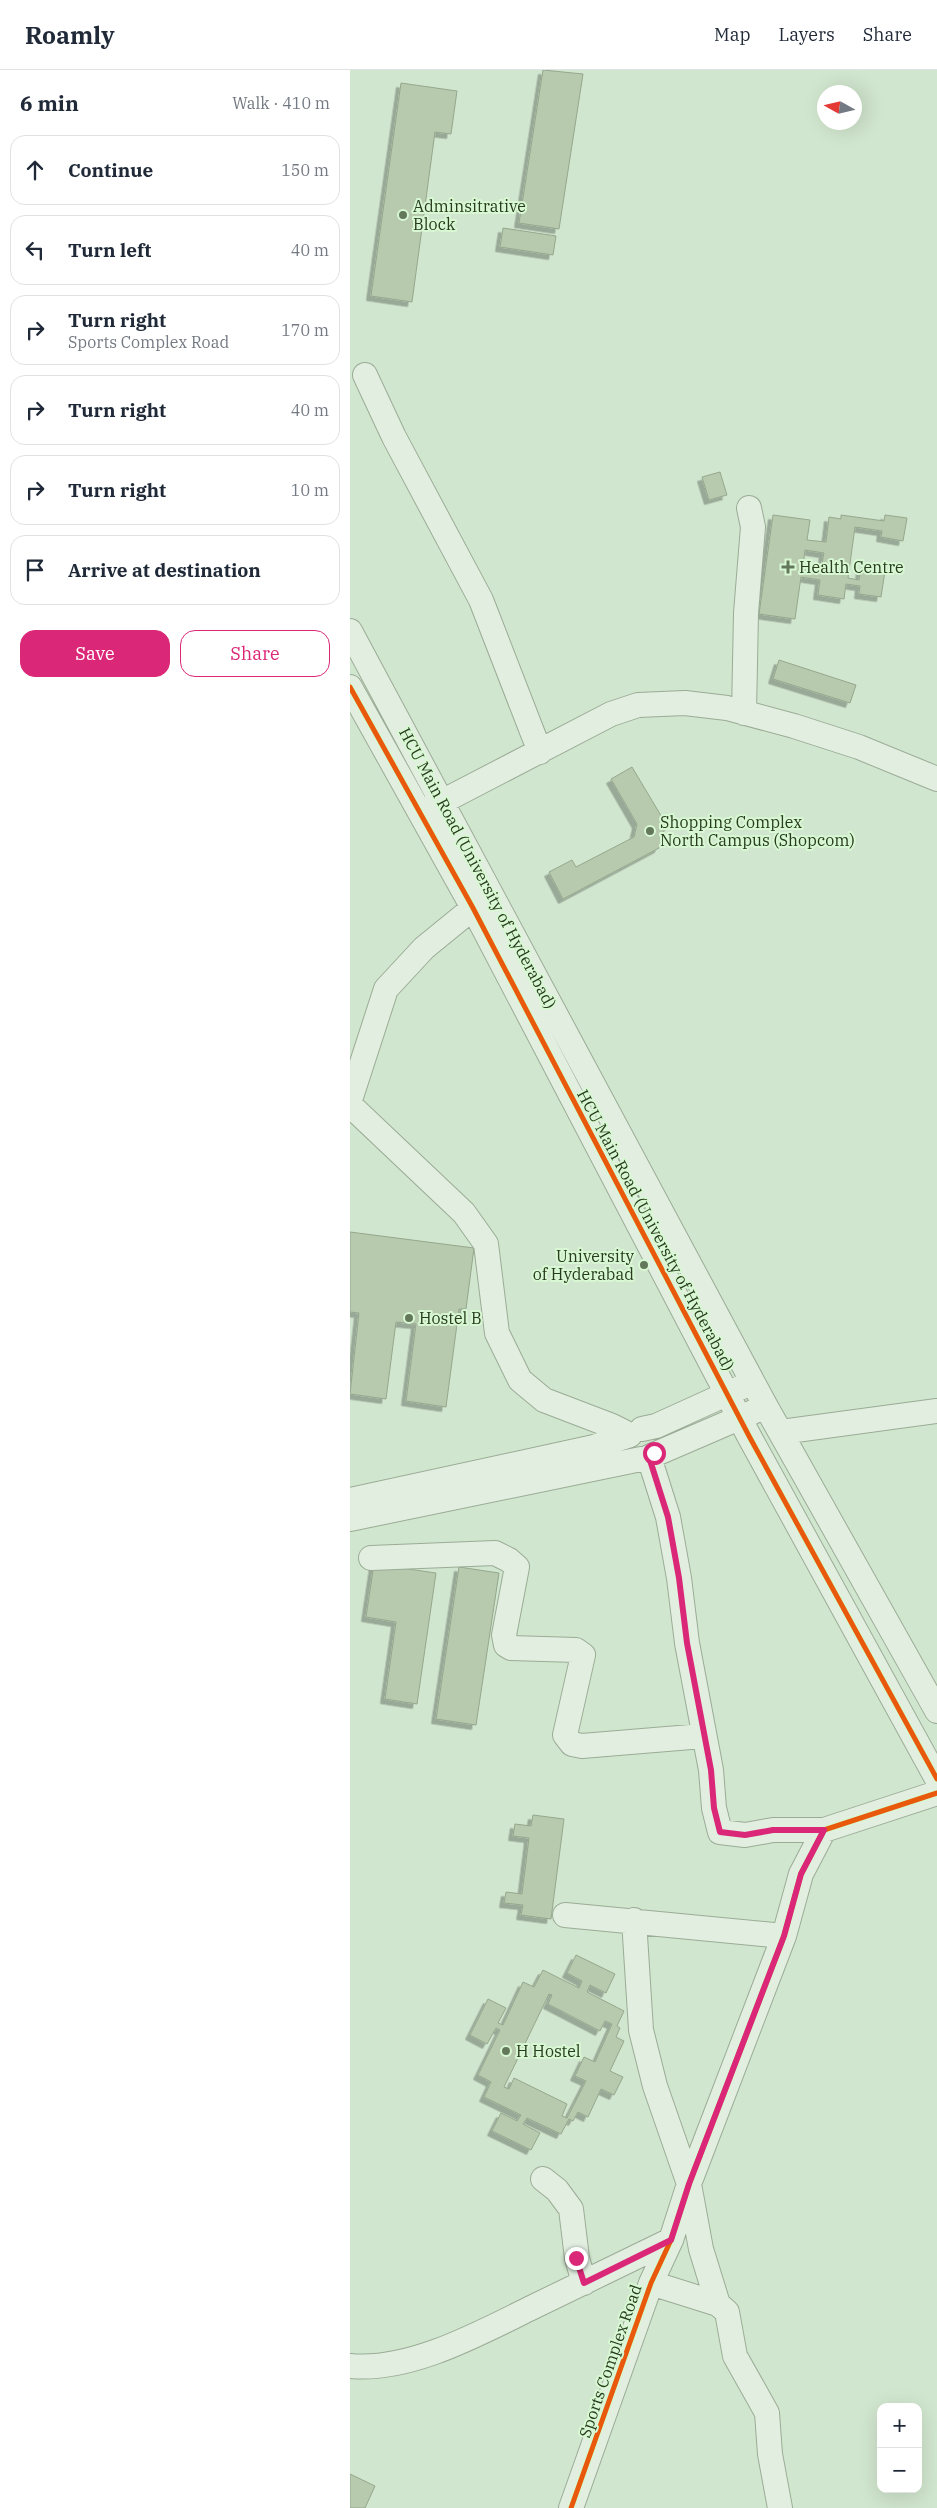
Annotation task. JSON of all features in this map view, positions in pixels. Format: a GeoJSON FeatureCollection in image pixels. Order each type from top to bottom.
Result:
{"type":"FeatureCollection","features":[{"type":"Feature","properties":{"kind":"street"},"geometry":{"type":"LineString","coordinates":[[365,375],[394,437],[481,600],[540,752]]}},
{"type":"Feature","properties":{"kind":"street"},"geometry":{"type":"LineString","coordinates":[[744,713],[746,613],[753,527],[749,508]]}},
{"type":"Feature","properties":{"kind":"street","name":"HCU Main Road (University of Hyderabad)"},"geometry":{"type":"LineString","coordinates":[[350,631],[443,801],[752,1381],[937,1712]]}},
{"type":"Feature","properties":{"kind":"street","name":"HCU Main Road (University of Hyderabad)"},"geometry":{"type":"LineString","coordinates":[[352,690],[474,908],[740,1419],[937,1779]]}},
{"type":"Feature","properties":{"kind":"street"},"geometry":{"type":"LineString","coordinates":[[421,813],[611,714],[638,705],[685,703],[744,713],[794,726],[859,747],[937,779]]}},
{"type":"Feature","properties":{"kind":"street"},"geometry":{"type":"LineString","coordinates":[[350,1100],[386,989],[424,948],[474,908]]}},
{"type":"Feature","properties":{"kind":"street"},"geometry":{"type":"LineString","coordinates":[[350,1104],[464,1213],[486,1244],[497,1333],[520,1380],[544,1400],[612,1426],[636,1432]]}},
{"type":"Feature","properties":{"kind":"street"},"geometry":{"type":"LineString","coordinates":[[350,1500],[594,1447],[656,1426],[728,1395],[752,1381]]}},
{"type":"Feature","properties":{"kind":"street"},"geometry":{"type":"LineString","coordinates":[[350,1519],[647,1458],[740,1419],[766,1405]]}},
{"type":"Feature","properties":{"kind":"street"},"geometry":{"type":"LineString","coordinates":[[782,1432],[937,1411]]}},
{"type":"Feature","properties":{"kind":"street"},"geometry":{"type":"LineString","coordinates":[[636,1432],[628,1440],[628,1450],[632,1455],[647,1458]]}},
{"type":"Feature","properties":{"kind":"street"},"geometry":{"type":"LineString","coordinates":[[647,1458],[668,1517],[703,1736],[711,1770],[714,1808],[720,1832],[745,1835],[773,1830],[824,1830],[937,1793]]}},
{"type":"Feature","properties":{"kind":"street"},"geometry":{"type":"LineString","coordinates":[[371,1558],[494,1553],[509,1560],[516,1567],[504,1635],[506,1645],[511,1648],[576,1650],[583,1655],[565,1735],[572,1744],[582,1746],[703,1736]]}},
{"type":"Feature","properties":{"kind":"street","name":"Sports Complex Road"},"geometry":{"type":"LineString","coordinates":[[571,2508],[651,2283],[671,2240],[689,2184],[784,1936],[801,1874],[824,1830]]}},
{"type":"Feature","properties":{"kind":"street"},"geometry":{"type":"LineString","coordinates":[[565,1915],[634,1920],[784,1936]]}},
{"type":"Feature","properties":{"kind":"street"},"geometry":{"type":"LineString","coordinates":[[634,1920],[641,2030],[655,2086],[689,2184],[701,2249],[718,2304]]}},
{"type":"Feature","properties":{"kind":"street"},"geometry":{"type":"LineString","coordinates":[[543,2179],[558,2190],[571,2208],[576,2258],[584,2283]]}},
{"type":"Feature","properties":{"kind":"street"},"geometry":{"type":"LineString","coordinates":[[350,2366],[368,2368],[434,2352],[465,2340],[671,2240]]}},
{"type":"Feature","properties":{"kind":"street"},"geometry":{"type":"LineString","coordinates":[[651,2283],[718,2304],[727,2312],[735,2356],[767,2413],[770,2454],[780,2508]]}},
{"type":"Feature","properties":{"kind":"building"},"geometry":{"type":"Polygon","coordinates":[[[543,70],[583,74],[559,229],[519,223],[543,70]]]}},
{"type":"Feature","properties":{"kind":"building","name":"Adminsitrative Block"},"geometry":{"type":"Polygon","coordinates":[[[401,83],[457,91],[451,134],[435,132],[412,302],[371,296],[401,83]]]}},
{"type":"Feature","properties":{"kind":"building"},"geometry":{"type":"Polygon","coordinates":[[[503,228],[556,236],[553,255],[500,247],[503,228]]]}},
{"type":"Feature","properties":{"kind":"building"},"geometry":{"type":"Polygon","coordinates":[[[720,472],[727,495],[709,500],[702,477],[720,472]]]}},
{"type":"Feature","properties":{"kind":"building","name":"Health Centre"},"geometry":{"type":"Polygon","coordinates":[[[773,515],[810,520],[807,540],[826,542],[829,517],[841,519],[841,515],[884,521],[885,515],[907,518],[903,541],[881,537],[882,531],[855,527],[848,578],[859,580],[861,568],[885,571],[881,597],[859,594],[860,586],[846,584],[844,599],[818,595],[820,580],[801,577],[795,619],[759,614],[773,515]],[[805,550],[803,566],[821,568],[824,553],[805,550]]]}},
{"type":"Feature","properties":{"kind":"building"},"geometry":{"type":"Polygon","coordinates":[[[779,660],[856,685],[850,703],[773,679],[779,660]]]}},
{"type":"Feature","properties":{"kind":"building","name":"Shopping Complex North Campus (Shopcom)"},"geometry":{"type":"Polygon","coordinates":[[[632,767],[666,824],[659,848],[563,899],[549,872],[572,860],[576,867],[634,837],[637,824],[611,779],[632,767]]]}},
{"type":"Feature","properties":{"kind":"building","name":"Hostel B"},"geometry":{"type":"Polygon","coordinates":[[[350,1232],[474,1248],[466,1309],[459,1309],[446,1407],[406,1401],[416,1324],[396,1322],[386,1399],[350,1394],[359,1313],[350,1312],[350,1232]]]}},
{"type":"Feature","properties":{"kind":"building"},"geometry":{"type":"Polygon","coordinates":[[[374,1564],[436,1573],[417,1704],[385,1699],[396,1622],[366,1617],[374,1564]]]}},
{"type":"Feature","properties":{"kind":"building"},"geometry":{"type":"Polygon","coordinates":[[[459,1567],[499,1573],[476,1725],[436,1719],[459,1567]]]}},
{"type":"Feature","properties":{"kind":"building"},"geometry":{"type":"Polygon","coordinates":[[[533,1815],[564,1819],[551,1919],[521,1915],[523,1905],[504,1903],[506,1892],[522,1894],[529,1838],[513,1836],[515,1824],[531,1826],[533,1815]]]}},
{"type":"Feature","properties":{"kind":"building","name":"H Hostel"},"geometry":{"type":"Polygon","coordinates":[[[576,1955],[615,1974],[606,1993],[590,1985],[587,1992],[624,2011],[617,2026],[620,2028],[616,2037],[624,2041],[610,2071],[623,2077],[614,2095],[601,2089],[588,2117],[578,2112],[573,2121],[569,2119],[561,2134],[527,2118],[523,2124],[540,2133],[531,2150],[492,2131],[501,2113],[517,2121],[521,2115],[484,2097],[491,2082],[478,2075],[500,2030],[496,2028],[487,2044],[470,2035],[488,1999],[506,2008],[498,2023],[503,2025],[523,1982],[534,1987],[543,1970],[579,1988],[582,1981],[567,1973],[576,1955]],[[549,1994],[504,2087],[509,2089],[514,2078],[567,2104],[562,2116],[567,2118],[586,2081],[575,2076],[584,2057],[595,2062],[612,2024],[605,2021],[600,2031],[548,2004],[552,1995],[549,1994]]]}},
{"type":"Feature","properties":{"kind":"building"},"geometry":{"type":"Polygon","coordinates":[[[350,2474],[375,2486],[365,2508],[350,2508],[350,2474]]]}},
{"type":"Feature","properties":{"kind":"cycle path"},"geometry":{"type":"LineString","coordinates":[[350,687],[473,908],[749,1436],[937,1779]]}},
{"type":"Feature","properties":{"kind":"cycle path"},"geometry":{"type":"LineString","coordinates":[[571,2508],[651,2283],[671,2240],[689,2184],[784,1936],[801,1874],[824,1830],[937,1793]]}},
{"type":"Feature","properties":{"kind":"place","name":"Adminsitrative Block"},"geometry":{"type":"Point","coordinates":[403,215]}},
{"type":"Feature","properties":{"kind":"place","name":"Health Centre"},"geometry":{"type":"Point","coordinates":[788,567]}},
{"type":"Feature","properties":{"kind":"place","name":"Shopping Complex North Campus (Shopcom)"},"geometry":{"type":"Point","coordinates":[650,831]}},
{"type":"Feature","properties":{"kind":"place","name":"University of Hyderabad"},"geometry":{"type":"Point","coordinates":[644,1265]}},
{"type":"Feature","properties":{"kind":"place","name":"Hostel B"},"geometry":{"type":"Point","coordinates":[409,1318]}},
{"type":"Feature","properties":{"kind":"place","name":"H Hostel"},"geometry":{"type":"Point","coordinates":[506,2051]}},
{"type":"Feature","properties":{"kind":"route"},"geometry":{"type":"LineString","coordinates":[[576,2258],[584,2283],[671,2240],[689,2184],[784,1936],[801,1874],[824,1830],[773,1830],[745,1835],[720,1832],[714,1808],[711,1770],[703,1736],[687,1643],[679,1578],[668,1517],[649,1457],[654,1453]]}}]}
